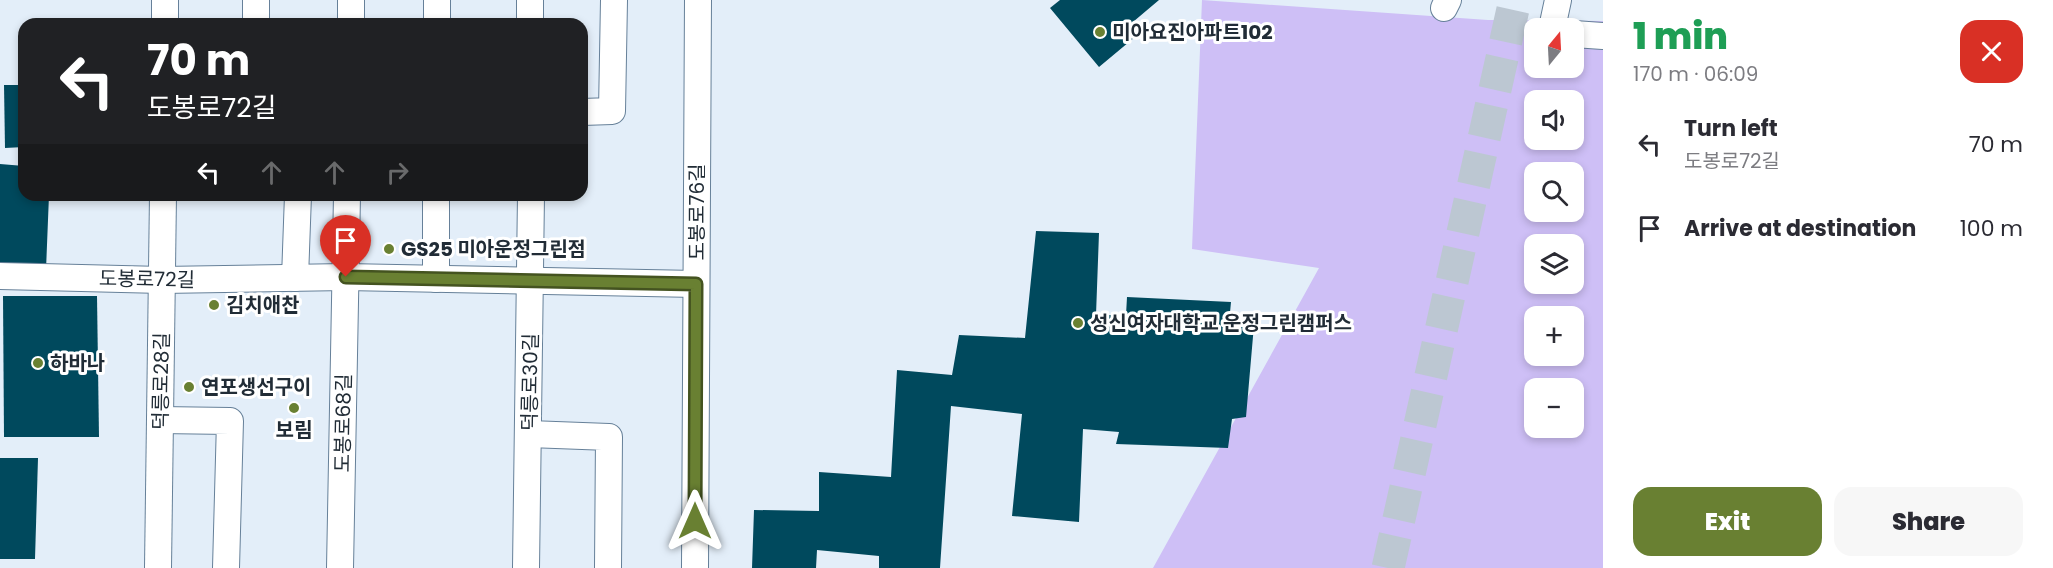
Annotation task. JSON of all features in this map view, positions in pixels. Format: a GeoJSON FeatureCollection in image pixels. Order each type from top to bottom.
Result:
{"type":"FeatureCollection","features":[{"type":"Feature","properties":{"kind":"street"},"geometry":{"type":"LineString","coordinates":[[165,0],[165,18]]}},
{"type":"Feature","properties":{"kind":"street"},"geometry":{"type":"LineString","coordinates":[[256,0],[256,18]]}},
{"type":"Feature","properties":{"kind":"street"},"geometry":{"type":"LineString","coordinates":[[351,0],[351,18]]}},
{"type":"Feature","properties":{"kind":"street"},"geometry":{"type":"LineString","coordinates":[[436,0],[436,18]]}},
{"type":"Feature","properties":{"kind":"street"},"geometry":{"type":"LineString","coordinates":[[530,0],[530,18]]}},
{"type":"Feature","properties":{"kind":"street"},"geometry":{"type":"LineString","coordinates":[[588,112],[612,111],[614,0]]}},
{"type":"Feature","properties":{"kind":"street","name":"도봉로76길"},"geometry":{"type":"LineString","coordinates":[[695,568],[698,0]]}},
{"type":"Feature","properties":{"kind":"street"},"geometry":{"type":"LineString","coordinates":[[1554,18],[1558,0]]}},
{"type":"Feature","properties":{"kind":"street"},"geometry":{"type":"LineString","coordinates":[[1584,35],[1603,36]]}},
{"type":"Feature","properties":{"kind":"street","name":"덕릉로28길"},"geometry":{"type":"LineString","coordinates":[[158,568],[163,201]]}},
{"type":"Feature","properties":{"kind":"street"},"geometry":{"type":"LineString","coordinates":[[295,278],[298,201]]}},
{"type":"Feature","properties":{"kind":"street"},"geometry":{"type":"LineString","coordinates":[[346,277],[347,201]]}},
{"type":"Feature","properties":{"kind":"street"},"geometry":{"type":"LineString","coordinates":[[436,201],[436,279]]}},
{"type":"Feature","properties":{"kind":"street","name":"덕릉로30길"},"geometry":{"type":"LineString","coordinates":[[526,568],[532,281],[531,201]]}},
{"type":"Feature","properties":{"kind":"street","name":"도봉로72길"},"geometry":{"type":"LineString","coordinates":[[0,276],[162,280],[346,277],[696,284]]}},
{"type":"Feature","properties":{"kind":"street","name":"도봉로68길"},"geometry":{"type":"LineString","coordinates":[[340,568],[346,277]]}},
{"type":"Feature","properties":{"kind":"street"},"geometry":{"type":"LineString","coordinates":[[160,420],[230,421],[226,568]]}},
{"type":"Feature","properties":{"kind":"street"},"geometry":{"type":"LineString","coordinates":[[529,434],[609,437],[608,568]]}},
{"type":"Feature","properties":{"kind":"shaded area"},"geometry":{"type":"Polygon","coordinates":[[[1202,0],[1488,20],[1524,20],[1524,78],[1584,78],[1584,21],[1603,21],[1603,568],[1153,568],[1319,268],[1192,249],[1202,0]]]}},
{"type":"Feature","properties":{"kind":"building","name":"미아요진아파트102"},"geometry":{"type":"Polygon","coordinates":[[[1060,0],[1159,0],[1127,27],[1135,37],[1099,67],[1050,8],[1060,0]]]}},
{"type":"Feature","properties":{"kind":"building"},"geometry":{"type":"Polygon","coordinates":[[[4,85],[18,85],[18,147],[5,148],[4,85]]]}},
{"type":"Feature","properties":{"kind":"building"},"geometry":{"type":"Polygon","coordinates":[[[0,164],[18,166],[18,201],[49,201],[46,270],[0,269],[0,164]]]}},
{"type":"Feature","properties":{"kind":"building"},"geometry":{"type":"Polygon","coordinates":[[[1036,231],[1099,233],[1096,315],[1126,315],[1127,297],[1231,302],[1229,323],[1254,325],[1246,417],[1232,419],[1228,448],[1116,444],[1119,432],[1083,429],[1079,522],[1012,516],[1022,414],[951,406],[940,568],[879,568],[879,556],[817,550],[816,568],[752,568],[754,510],[819,511],[819,472],[891,477],[897,370],[952,375],[959,335],[1025,338],[1036,231]]]}},
{"type":"Feature","properties":{"kind":"building"},"geometry":{"type":"Polygon","coordinates":[[[3,296],[97,296],[99,437],[4,437],[3,296]]]}},
{"type":"Feature","properties":{"kind":"building"},"geometry":{"type":"Polygon","coordinates":[[[0,458],[38,458],[35,559],[0,559],[0,458]]]}},
{"type":"Feature","properties":{"kind":"tunnel"},"geometry":{"type":"LineString","coordinates":[[1388,568],[1515,0]]}},
{"type":"Feature","properties":{"kind":"place","name":"미아요진아파트102"},"geometry":{"type":"Point","coordinates":[1100,32]}},
{"type":"Feature","properties":{"kind":"place","name":"GS25 미아운정그린점"},"geometry":{"type":"Point","coordinates":[389,249]}},
{"type":"Feature","properties":{"kind":"place","name":"김치애찬"},"geometry":{"type":"Point","coordinates":[214,305]}},
{"type":"Feature","properties":{"kind":"place","name":"성신여자대학교 운정그린캠퍼스"},"geometry":{"type":"Point","coordinates":[1078,323]}},
{"type":"Feature","properties":{"kind":"place","name":"하바나"},"geometry":{"type":"Point","coordinates":[38,363]}},
{"type":"Feature","properties":{"kind":"place","name":"연포생선구이"},"geometry":{"type":"Point","coordinates":[189,387]}},
{"type":"Feature","properties":{"kind":"place","name":"보림"},"geometry":{"type":"Point","coordinates":[294,408]}},
{"type":"Feature","properties":{"kind":"route"},"geometry":{"type":"LineString","coordinates":[[346,277],[696,284],[695,521]]}}]}
